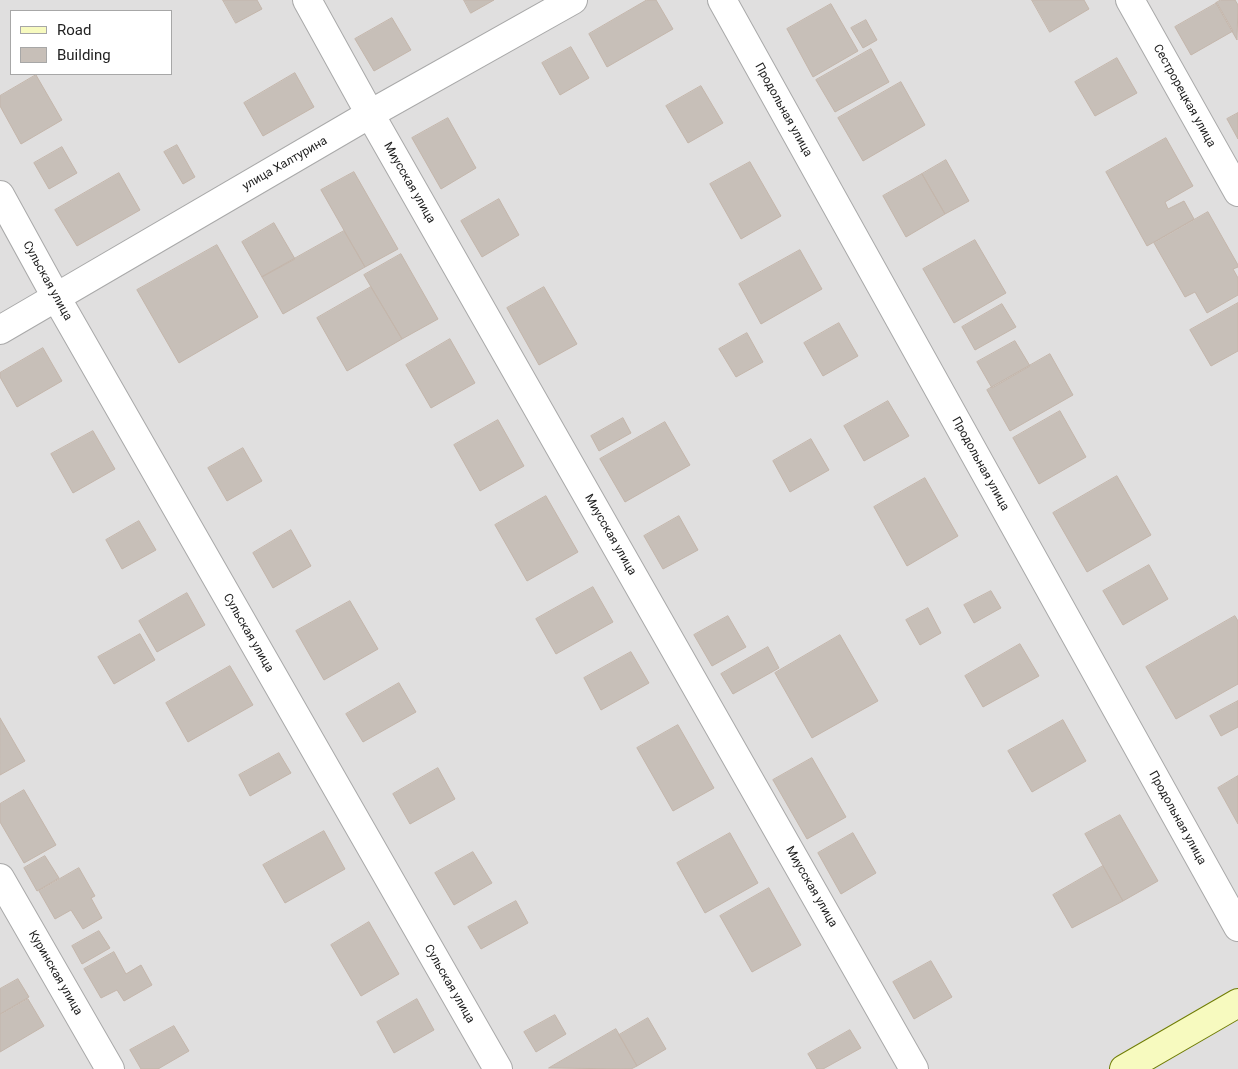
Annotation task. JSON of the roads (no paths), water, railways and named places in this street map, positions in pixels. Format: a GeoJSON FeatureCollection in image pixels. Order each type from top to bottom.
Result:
{"type":"FeatureCollection","features":[{"type":"Feature","properties":{"kind":"main road"},"geometry":{"type":"LineString","coordinates":[[1124,1069],[1238,1003]]}},
{"type":"Feature","properties":{"kind":"street","name":"Миусская улица"},"geometry":{"type":"LineString","coordinates":[[306,0],[914,1069]]}},
{"type":"Feature","properties":{"kind":"street","name":"улица Халтурина"},"geometry":{"type":"LineString","coordinates":[[0,330],[370,114],[573,0]]}},
{"type":"Feature","properties":{"kind":"street","name":"Продольная улица"},"geometry":{"type":"LineString","coordinates":[[722,0],[1238,927]]}},
{"type":"Feature","properties":{"kind":"street","name":"Сестрорецкая улица"},"geometry":{"type":"LineString","coordinates":[[1130,0],[1238,192]]}},
{"type":"Feature","properties":{"kind":"street","name":"Сульская улица"},"geometry":{"type":"LineString","coordinates":[[0,195],[56,297],[498,1069]]}},
{"type":"Feature","properties":{"kind":"street","name":"Куринская улица"},"geometry":{"type":"LineString","coordinates":[[0,878],[110,1069]]}}]}
